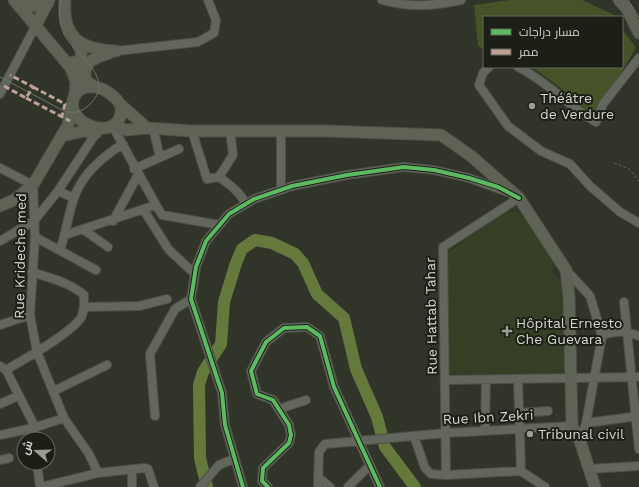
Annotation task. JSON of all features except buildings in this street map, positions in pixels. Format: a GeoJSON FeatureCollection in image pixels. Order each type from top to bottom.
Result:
{"type":"FeatureCollection","features":[{"type":"Feature","properties":{"kind":"main road"},"geometry":{"type":"LineString","coordinates":[[15,0],[33,6],[48,2]]}},
{"type":"Feature","properties":{"kind":"main road"},"geometry":{"type":"LineString","coordinates":[[1,204],[14,200],[33,185],[70,121],[76,82],[74,73],[15,0]]}},
{"type":"Feature","properties":{"kind":"main road"},"geometry":{"type":"LineString","coordinates":[[65,0],[67,24],[81,51],[88,81]]}},
{"type":"Feature","properties":{"kind":"main road"},"geometry":{"type":"LineString","coordinates":[[620,0],[627,9],[639,33]]}},
{"type":"Feature","properties":{"kind":"main road"},"geometry":{"type":"LineString","coordinates":[[36,25],[48,2]]}},
{"type":"Feature","properties":{"kind":"main road"},"geometry":{"type":"LineString","coordinates":[[36,25],[46,31],[88,81],[109,93],[120,104],[150,128]]}},
{"type":"Feature","properties":{"kind":"main road"},"geometry":{"type":"LineString","coordinates":[[76,40],[89,48],[116,51]]}},
{"type":"Feature","properties":{"kind":"main road"},"geometry":{"type":"LineString","coordinates":[[88,81],[85,68],[91,59],[116,51]]}},
{"type":"Feature","properties":{"kind":"main road"},"geometry":{"type":"LineString","coordinates":[[75,94],[88,81]]}},
{"type":"Feature","properties":{"kind":"main road"},"geometry":{"type":"LineString","coordinates":[[113,126],[120,116],[120,104]]}},
{"type":"Feature","properties":{"kind":"main road"},"geometry":{"type":"LineString","coordinates":[[72,106],[77,118],[98,131]]}},
{"type":"Feature","properties":{"kind":"main road"},"geometry":{"type":"LineString","coordinates":[[62,136],[74,126],[87,124]]}},
{"type":"Feature","properties":{"kind":"main road"},"geometry":{"type":"LineString","coordinates":[[62,136],[84,131],[98,131],[113,126],[126,130],[150,128],[192,131],[281,131],[441,135],[471,156],[520,198],[566,270],[569,296],[572,426],[580,441],[595,487]]}},
{"type":"Feature","properties":{"kind":"street"},"geometry":{"type":"LineString","coordinates":[[116,51],[186,44],[198,42],[206,38],[214,33],[216,20],[208,0]]}},
{"type":"Feature","properties":{"kind":"street"},"geometry":{"type":"LineString","coordinates":[[382,0],[401,6],[443,4],[461,0]]}},
{"type":"Feature","properties":{"kind":"street"},"geometry":{"type":"LineString","coordinates":[[0,94],[36,25]]}},
{"type":"Feature","properties":{"kind":"street"},"geometry":{"type":"LineString","coordinates":[[520,68],[532,74],[572,107],[596,122],[603,104],[639,58]]}},
{"type":"Feature","properties":{"kind":"street"},"geometry":{"type":"LineString","coordinates":[[488,68],[483,73],[479,85],[508,126],[541,151],[570,164],[600,195],[620,212],[639,223]]}},
{"type":"Feature","properties":{"kind":"street"},"geometry":{"type":"LineString","coordinates":[[113,126],[136,172],[162,214],[219,225]]}},
{"type":"Feature","properties":{"kind":"street"},"geometry":{"type":"LineString","coordinates":[[150,128],[160,157]]}},
{"type":"Feature","properties":{"kind":"street"},"geometry":{"type":"LineString","coordinates":[[0,241],[34,221],[58,191],[98,131]]}},
{"type":"Feature","properties":{"kind":"street"},"geometry":{"type":"LineString","coordinates":[[192,131],[207,179],[219,177],[237,191],[246,204]]}},
{"type":"Feature","properties":{"kind":"street"},"geometry":{"type":"LineString","coordinates":[[219,177],[233,155],[230,131]]}},
{"type":"Feature","properties":{"kind":"street"},"geometry":{"type":"LineString","coordinates":[[281,131],[281,190]]}},
{"type":"Feature","properties":{"kind":"street"},"geometry":{"type":"LineString","coordinates":[[60,250],[74,198],[91,169],[108,153],[122,144]]}},
{"type":"Feature","properties":{"kind":"street"},"geometry":{"type":"LineString","coordinates":[[113,221],[136,172],[160,157],[179,149]]}},
{"type":"Feature","properties":{"kind":"street"},"geometry":{"type":"LineString","coordinates":[[243,487],[225,425],[222,393],[191,299],[194,273],[206,241],[229,214],[246,204],[281,190],[347,175],[404,166],[434,170],[469,178],[498,187],[520,198]]}},
{"type":"Feature","properties":{"kind":"street"},"geometry":{"type":"LineString","coordinates":[[0,168],[33,185]]}},
{"type":"Feature","properties":{"kind":"street","name":"Rue Krideche med"},"geometry":{"type":"LineString","coordinates":[[33,185],[35,237],[30,315],[37,352],[64,418],[90,454],[98,473]]}},
{"type":"Feature","properties":{"kind":"street"},"geometry":{"type":"LineString","coordinates":[[58,191],[74,198]]}},
{"type":"Feature","properties":{"kind":"street","name":"Rue Hattab Tahar"},"geometry":{"type":"LineString","coordinates":[[446,475],[444,248],[520,198]]}},
{"type":"Feature","properties":{"kind":"street"},"geometry":{"type":"LineString","coordinates":[[65,235],[113,221],[156,205]]}},
{"type":"Feature","properties":{"kind":"street"},"geometry":{"type":"LineString","coordinates":[[143,209],[169,250],[194,273]]}},
{"type":"Feature","properties":{"kind":"street"},"geometry":{"type":"LineString","coordinates":[[84,230],[108,247]]}},
{"type":"Feature","properties":{"kind":"street"},"geometry":{"type":"LineString","coordinates":[[35,237],[96,270]]}},
{"type":"Feature","properties":{"kind":"street"},"geometry":{"type":"LineString","coordinates":[[566,270],[590,296],[602,336],[586,423],[580,441]]}},
{"type":"Feature","properties":{"kind":"street"},"geometry":{"type":"LineString","coordinates":[[32,272],[67,284],[84,295],[82,316],[73,326],[37,352],[3,368],[33,423],[33,431]]}},
{"type":"Feature","properties":{"kind":"street"},"geometry":{"type":"LineString","coordinates":[[84,306],[139,306],[167,299]]}},
{"type":"Feature","properties":{"kind":"street"},"geometry":{"type":"LineString","coordinates":[[155,416],[150,354],[175,309],[191,299]]}},
{"type":"Feature","properties":{"kind":"street"},"geometry":{"type":"LineString","coordinates":[[624,302],[635,377],[639,449]]}},
{"type":"Feature","properties":{"kind":"street"},"geometry":{"type":"LineString","coordinates":[[0,325],[30,315]]}},
{"type":"Feature","properties":{"kind":"street"},"geometry":{"type":"LineString","coordinates":[[268,487],[262,481],[263,468],[289,443],[291,435],[289,425],[273,400],[257,394],[251,371],[266,342],[284,328],[307,327],[320,336],[334,387],[361,441],[380,487]]}},
{"type":"Feature","properties":{"kind":"street"},"geometry":{"type":"LineString","coordinates":[[602,336],[612,332],[628,332],[639,336]]}},
{"type":"Feature","properties":{"kind":"street"},"geometry":{"type":"LineString","coordinates":[[54,391],[107,364]]}},
{"type":"Feature","properties":{"kind":"street"},"geometry":{"type":"LineString","coordinates":[[445,380],[635,377]]}},
{"type":"Feature","properties":{"kind":"street"},"geometry":{"type":"LineString","coordinates":[[484,430],[486,380]]}},
{"type":"Feature","properties":{"kind":"street"},"geometry":{"type":"LineString","coordinates":[[518,380],[521,471]]}},
{"type":"Feature","properties":{"kind":"street"},"geometry":{"type":"LineString","coordinates":[[0,404],[18,396]]}},
{"type":"Feature","properties":{"kind":"street"},"geometry":{"type":"LineString","coordinates":[[278,409],[306,400]]}},
{"type":"Feature","properties":{"kind":"street"},"geometry":{"type":"LineString","coordinates":[[519,413],[548,411]]}},
{"type":"Feature","properties":{"kind":"street"},"geometry":{"type":"LineString","coordinates":[[586,423],[637,416]]}},
{"type":"Feature","properties":{"kind":"street"},"geometry":{"type":"LineString","coordinates":[[0,435],[33,428],[64,418]]}},
{"type":"Feature","properties":{"kind":"street","name":"Rue Ibn Zekri"},"geometry":{"type":"LineString","coordinates":[[318,477],[318,452],[325,444],[484,430],[572,426]]}},
{"type":"Feature","properties":{"kind":"street"},"geometry":{"type":"LineString","coordinates":[[410,436],[428,472],[446,475],[521,471],[544,487]]}},
{"type":"Feature","properties":{"kind":"street"},"geometry":{"type":"LineString","coordinates":[[0,460],[9,458]]}},
{"type":"Feature","properties":{"kind":"street"},"geometry":{"type":"LineString","coordinates":[[200,487],[219,465],[234,459]]}},
{"type":"Feature","properties":{"kind":"street"},"geometry":{"type":"LineString","coordinates":[[348,487],[370,465]]}},
{"type":"Feature","properties":{"kind":"street"},"geometry":{"type":"LineString","coordinates":[[589,469],[639,466]]}},
{"type":"Feature","properties":{"kind":"street"},"geometry":{"type":"LineString","coordinates":[[132,469],[132,487]]}},
{"type":"Feature","properties":{"kind":"street"},"geometry":{"type":"LineString","coordinates":[[38,471],[41,487],[98,473],[132,469],[148,469],[154,487]]}},
{"type":"Feature","properties":{"kind":"street"},"geometry":{"type":"LineString","coordinates":[[318,477],[318,487]]}},
{"type":"Feature","properties":{"kind":"street"},"geometry":{"type":"LineString","coordinates":[[318,477],[330,487]]}},
{"type":"Feature","properties":{"kind":"path"},"geometry":{"type":"LineString","coordinates":[[614,163],[629,169],[639,181]]}},
{"type":"Feature","properties":{"kind":"shaded area"},"geometry":{"type":"Polygon","coordinates":[[[510,0],[582,0],[613,16],[483,16],[483,48],[478,46],[474,5],[510,0]]]}},
{"type":"Feature","properties":{"kind":"shaded area"},"geometry":{"type":"Polygon","coordinates":[[[623,30],[636,48],[594,117],[557,85],[533,68],[623,68],[623,30]]]}},
{"type":"Feature","properties":{"kind":"shaded area","name":"Hôpital Ernesto Che Guevara"},"geometry":{"type":"Polygon","coordinates":[[[510,211],[517,211],[526,219],[556,266],[551,270],[566,288],[567,375],[449,374],[445,254],[502,214],[510,211]]]}},
{"type":"Feature","properties":{"kind":"waterway"},"geometry":{"type":"LineString","coordinates":[[207,487],[200,458],[199,385],[203,372],[221,344],[224,302],[236,263],[242,249],[255,240],[272,243],[295,254],[303,263],[317,294],[344,318],[356,369],[377,417],[385,447],[415,487]]}},
{"type":"Feature","properties":{"kind":"tram line"},"geometry":{"type":"LineString","coordinates":[[0,77],[67,112],[77,112],[83,109],[89,105],[97,95],[99,86],[97,77],[92,68],[70,44],[61,27],[61,0]]}},
{"type":"Feature","properties":{"kind":"tram line"},"geometry":{"type":"LineString","coordinates":[[628,0],[639,17]]}},
{"type":"Feature","properties":{"kind":"marked path"},"geometry":{"type":"LineString","coordinates":[[4,86],[26,98],[33,87],[10,75]]}},
{"type":"Feature","properties":{"kind":"marked path"},"geometry":{"type":"LineString","coordinates":[[33,87],[65,104],[62,116]]}},
{"type":"Feature","properties":{"kind":"marked path"},"geometry":{"type":"LineString","coordinates":[[26,98],[70,121]]}},
{"type":"Feature","properties":{"kind":"cycle path"},"geometry":{"type":"LineString","coordinates":[[243,487],[225,425],[222,393],[191,299],[196,267],[206,241],[229,214],[254,199],[292,186],[347,175],[404,167],[434,170],[469,178],[498,187],[519,198]]}},
{"type":"Feature","properties":{"kind":"cycle path"},"geometry":{"type":"LineString","coordinates":[[268,487],[262,481],[263,468],[289,443],[291,435],[289,425],[273,400],[257,394],[251,371],[266,342],[284,328],[307,327],[320,336],[334,387],[380,487]]}},
{"type":"Feature","properties":{"kind":"place","name":"Théâtre de Verdure"},"geometry":{"type":"Point","coordinates":[532,106]}},
{"type":"Feature","properties":{"kind":"place","name":"Hôpital Ernesto Che Guevara"},"geometry":{"type":"Point","coordinates":[507,331]}},
{"type":"Feature","properties":{"kind":"place","name":"Tribunal civil"},"geometry":{"type":"Point","coordinates":[530,434]}}]}
